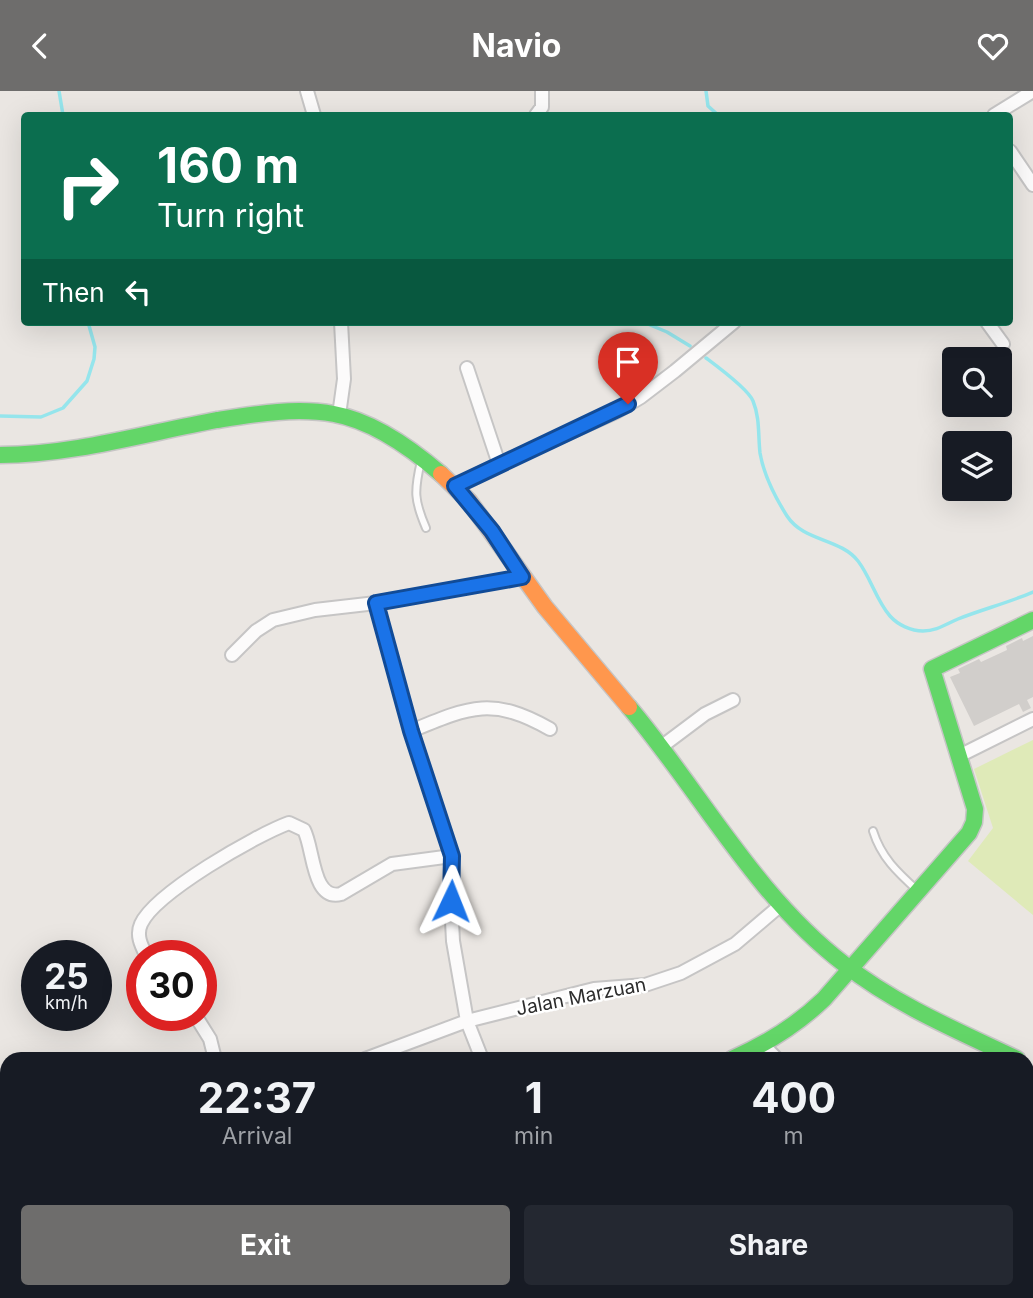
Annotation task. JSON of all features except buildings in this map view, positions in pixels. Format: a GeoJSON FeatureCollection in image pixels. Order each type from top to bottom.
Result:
{"type":"FeatureCollection","features":[{"type":"Feature","properties":{"kind":"street"},"geometry":{"type":"LineString","coordinates":[[307,91],[313,112]]}},
{"type":"Feature","properties":{"kind":"street"},"geometry":{"type":"LineString","coordinates":[[538,112],[542,107],[541,91]]}},
{"type":"Feature","properties":{"kind":"street"},"geometry":{"type":"LineString","coordinates":[[999,112],[1033,91]]}},
{"type":"Feature","properties":{"kind":"street"},"geometry":{"type":"LineString","coordinates":[[1013,155],[1033,185]]}},
{"type":"Feature","properties":{"kind":"street"},"geometry":{"type":"LineString","coordinates":[[339,415],[345,379],[341,326]]}},
{"type":"Feature","properties":{"kind":"street"},"geometry":{"type":"LineString","coordinates":[[455,486],[616,412],[641,397],[729,326]]}},
{"type":"Feature","properties":{"kind":"street"},"geometry":{"type":"LineString","coordinates":[[989,326],[1003,344]]}},
{"type":"Feature","properties":{"kind":"street"},"geometry":{"type":"LineString","coordinates":[[467,368],[499,464]]}},
{"type":"Feature","properties":{"kind":"street"},"geometry":{"type":"LineString","coordinates":[[0,455],[44,454],[255,414],[313,411],[339,415],[381,433],[422,459],[455,486],[492,531],[522,577],[568,636],[661,747],[751,868],[819,943],[850,971],[915,1010],[1002,1052]]}},
{"type":"Feature","properties":{"kind":"street"},"geometry":{"type":"LineString","coordinates":[[232,655],[256,631],[273,620],[315,610],[376,603],[522,577]]}},
{"type":"Feature","properties":{"kind":"street"},"geometry":{"type":"LineString","coordinates":[[376,603],[411,731],[452,856],[453,941],[467,1021],[479,1052]]}},
{"type":"Feature","properties":{"kind":"street"},"geometry":{"type":"LineString","coordinates":[[748,1052],[763,1045],[806,1016],[850,971],[956,850],[974,822],[975,809],[932,669],[1033,620]]}},
{"type":"Feature","properties":{"kind":"street"},"geometry":{"type":"LineString","coordinates":[[661,747],[705,714],[733,700]]}},
{"type":"Feature","properties":{"kind":"street"},"geometry":{"type":"LineString","coordinates":[[411,731],[444,717],[490,707],[528,717],[550,729]]}},
{"type":"Feature","properties":{"kind":"street"},"geometry":{"type":"LineString","coordinates":[[958,756],[1033,719]]}},
{"type":"Feature","properties":{"kind":"street"},"geometry":{"type":"LineString","coordinates":[[140,940],[140,926],[153,908],[197,872],[289,823],[304,830],[320,885],[327,894],[333,896],[392,865],[452,856]]}},
{"type":"Feature","properties":{"kind":"street","name":"Jalan Marzuan"},"geometry":{"type":"LineString","coordinates":[[384,1052],[467,1021],[594,989],[645,985],[681,972],[735,944],[782,904]]}},
{"type":"Feature","properties":{"kind":"street"},"geometry":{"type":"LineString","coordinates":[[205,1031],[213,1052]]}},
{"type":"Feature","properties":{"kind":"street"},"geometry":{"type":"LineString","coordinates":[[763,1045],[770,1052]]}},
{"type":"Feature","properties":{"kind":"lane"},"geometry":{"type":"LineString","coordinates":[[422,459],[415,488],[416,505],[426,528]]}},
{"type":"Feature","properties":{"kind":"lane"},"geometry":{"type":"LineString","coordinates":[[873,831],[878,848],[887,862],[919,892]]}},
{"type":"Feature","properties":{"kind":"green space"},"geometry":{"type":"Polygon","coordinates":[[[1033,740],[1033,915],[968,861],[993,828],[974,769],[1033,740]]]}},
{"type":"Feature","properties":{"kind":"waterway"},"geometry":{"type":"LineString","coordinates":[[59,91],[62,112]]}},
{"type":"Feature","properties":{"kind":"waterway"},"geometry":{"type":"LineString","coordinates":[[706,91],[708,106],[715,112]]}},
{"type":"Feature","properties":{"kind":"waterway"},"geometry":{"type":"LineString","coordinates":[[0,416],[41,417],[63,408],[87,381],[95,347],[89,326]]}},
{"type":"Feature","properties":{"kind":"waterway"},"geometry":{"type":"LineString","coordinates":[[653,326],[690,346]]}},
{"type":"Feature","properties":{"kind":"waterway"},"geometry":{"type":"LineString","coordinates":[[706,358],[739,384],[753,401],[764,470],[787,516],[803,531],[842,548],[858,561],[885,610],[897,622],[914,630],[933,630],[1033,592]]}},
{"type":"Feature","properties":{"kind":"traffic: fast"},"geometry":{"type":"LineString","coordinates":[[0,455],[55,451],[217,420],[305,411],[334,414],[377,429],[418,455],[441,474]]}},
{"type":"Feature","properties":{"kind":"traffic: fast"},"geometry":{"type":"LineString","coordinates":[[747,1052],[781,1033],[824,999],[969,833],[974,822],[975,809],[932,669],[1033,620]]}},
{"type":"Feature","properties":{"kind":"traffic: fast"},"geometry":{"type":"LineString","coordinates":[[629,707],[756,875],[812,937],[844,964],[885,992],[1003,1052]]}},
{"type":"Feature","properties":{"kind":"traffic: slow"},"geometry":{"type":"LineString","coordinates":[[441,474],[469,501],[545,607],[629,707]]}},
{"type":"Feature","properties":{"kind":"route"},"geometry":{"type":"LineString","coordinates":[[451,901],[452,856],[411,731],[376,603],[522,577],[492,531],[455,486],[628,404]]}}]}
